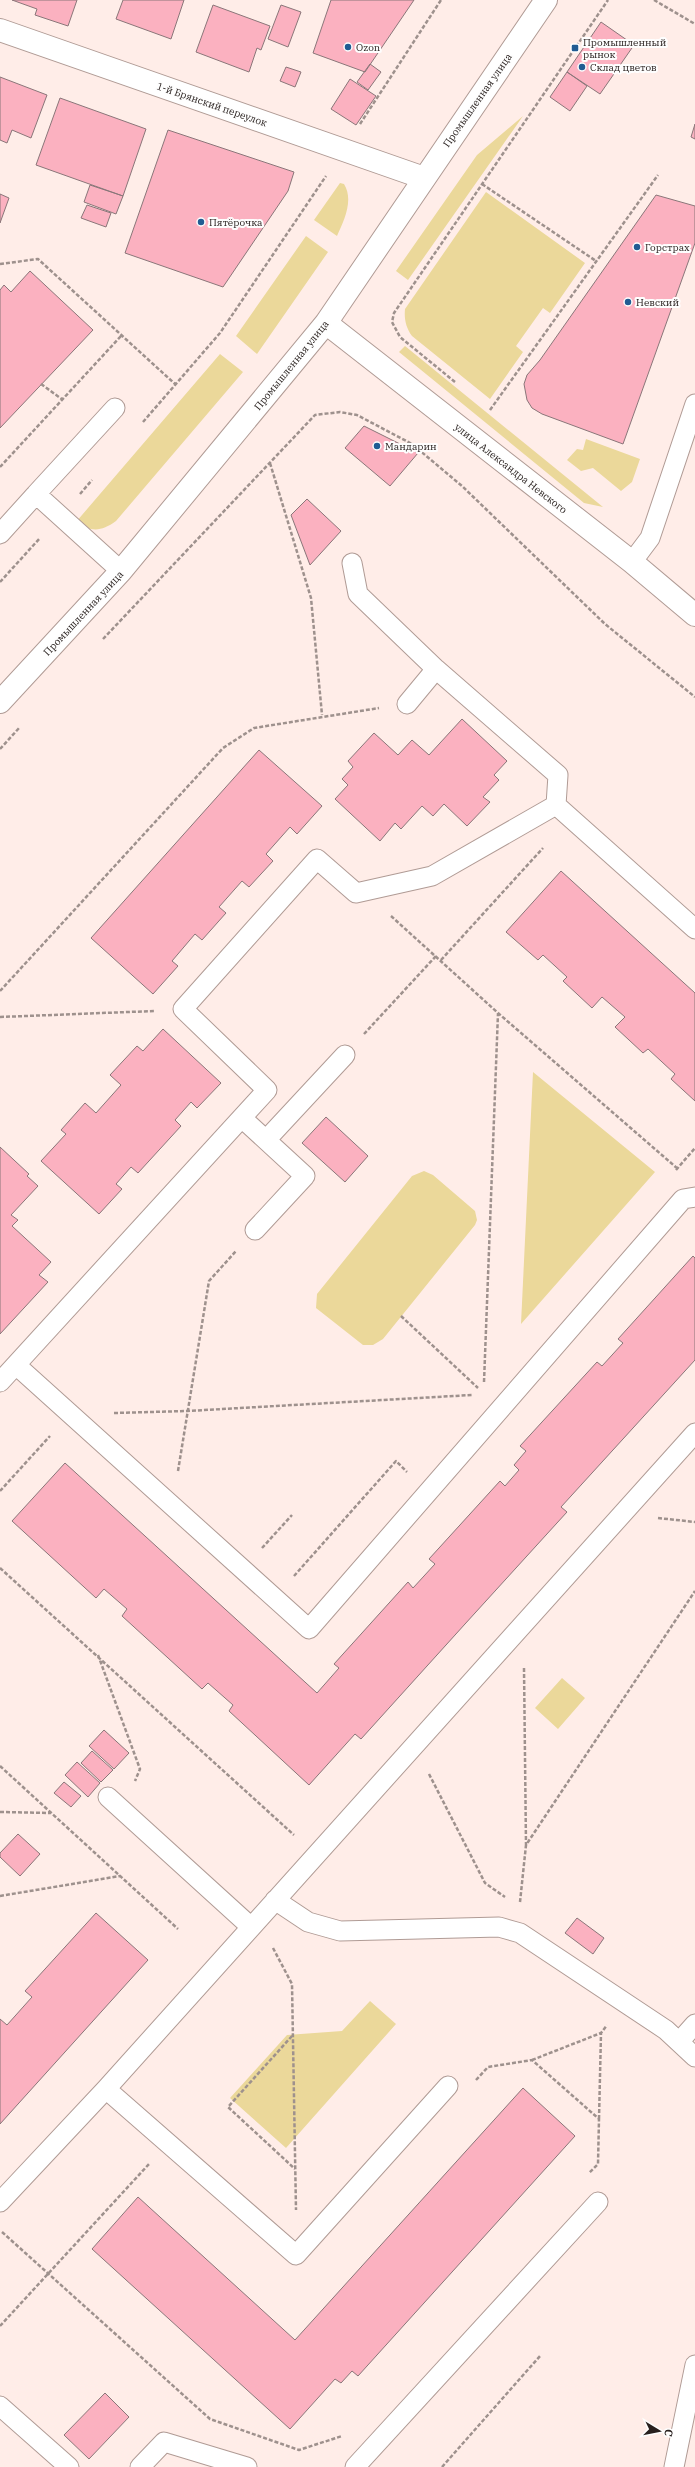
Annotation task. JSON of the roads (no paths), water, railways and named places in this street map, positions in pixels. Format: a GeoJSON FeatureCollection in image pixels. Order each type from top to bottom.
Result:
{"type":"FeatureCollection","features":[{"type":"Feature","properties":{"kind":"street","name":"Промышленная улица"},"geometry":{"type":"LineString","coordinates":[[0,702],[122,571],[326,323],[546,0]]}},
{"type":"Feature","properties":{"kind":"street","name":"1-й Брянский переулок"},"geometry":{"type":"LineString","coordinates":[[0,30],[424,178]]}},
{"type":"Feature","properties":{"kind":"street","name":"улица Александра Невского"},"geometry":{"type":"LineString","coordinates":[[326,323],[632,562],[695,615]]}},
{"type":"Feature","properties":{"kind":"lane"},"geometry":{"type":"LineString","coordinates":[[632,562],[650,538],[695,404]]}},
{"type":"Feature","properties":{"kind":"lane"},"geometry":{"type":"LineString","coordinates":[[0,534],[115,408]]}},
{"type":"Feature","properties":{"kind":"lane"},"geometry":{"type":"LineString","coordinates":[[36,494],[122,571]]}},
{"type":"Feature","properties":{"kind":"lane"},"geometry":{"type":"LineString","coordinates":[[352,563],[358,594],[436,669],[558,775],[556,805]]}},
{"type":"Feature","properties":{"kind":"lane"},"geometry":{"type":"LineString","coordinates":[[407,704],[436,669]]}},
{"type":"Feature","properties":{"kind":"lane"},"geometry":{"type":"LineString","coordinates":[[556,805],[695,929]]}},
{"type":"Feature","properties":{"kind":"lane"},"geometry":{"type":"LineString","coordinates":[[0,1382],[267,1090],[182,1010],[317,859],[356,893],[432,876],[556,805]]}},
{"type":"Feature","properties":{"kind":"lane"},"geometry":{"type":"LineString","coordinates":[[266,1140],[345,1055]]}},
{"type":"Feature","properties":{"kind":"lane"},"geometry":{"type":"LineString","coordinates":[[242,1118],[305,1176],[256,1230]]}},
{"type":"Feature","properties":{"kind":"lane"},"geometry":{"type":"LineString","coordinates":[[16,1365],[309,1629],[683,1199],[695,1197]]}},
{"type":"Feature","properties":{"kind":"lane"},"geometry":{"type":"LineString","coordinates":[[0,2202],[106,2089],[695,1433]]}},
{"type":"Feature","properties":{"kind":"lane"},"geometry":{"type":"LineString","coordinates":[[113,1802],[254,1923]]}},
{"type":"Feature","properties":{"kind":"lane"},"geometry":{"type":"LineString","coordinates":[[275,1900],[308,1922],[340,1930],[499,1927],[520,1933],[666,2030],[695,2057]]}},
{"type":"Feature","properties":{"kind":"lane"},"geometry":{"type":"LineString","coordinates":[[679,2042],[695,2024]]}},
{"type":"Feature","properties":{"kind":"lane"},"geometry":{"type":"LineString","coordinates":[[106,2089],[296,2255],[448,2086]]}},
{"type":"Feature","properties":{"kind":"lane"},"geometry":{"type":"LineString","coordinates":[[354,2467],[598,2202]]}},
{"type":"Feature","properties":{"kind":"lane"},"geometry":{"type":"LineString","coordinates":[[674,2467],[695,2365]]}},
{"type":"Feature","properties":{"kind":"lane"},"geometry":{"type":"LineString","coordinates":[[0,2406],[68,2467]]}},
{"type":"Feature","properties":{"kind":"lane"},"geometry":{"type":"LineString","coordinates":[[140,2467],[164,2442],[247,2467]]}},
{"type":"Feature","properties":{"kind":"place","name":"Ozon"},"geometry":{"type":"Point","coordinates":[348,47]}},
{"type":"Feature","properties":{"kind":"place","name":"Промышленный рынок"},"geometry":{"type":"Point","coordinates":[575,48]}},
{"type":"Feature","properties":{"kind":"place","name":"Склад цветов"},"geometry":{"type":"Point","coordinates":[582,67]}},
{"type":"Feature","properties":{"kind":"place","name":"Пятёрочка"},"geometry":{"type":"Point","coordinates":[201,222]}},
{"type":"Feature","properties":{"kind":"place","name":"Горстрах"},"geometry":{"type":"Point","coordinates":[637,247]}},
{"type":"Feature","properties":{"kind":"place","name":"Невский"},"geometry":{"type":"Point","coordinates":[628,302]}},
{"type":"Feature","properties":{"kind":"place","name":"Мандарин"},"geometry":{"type":"Point","coordinates":[377,446]}}]}
